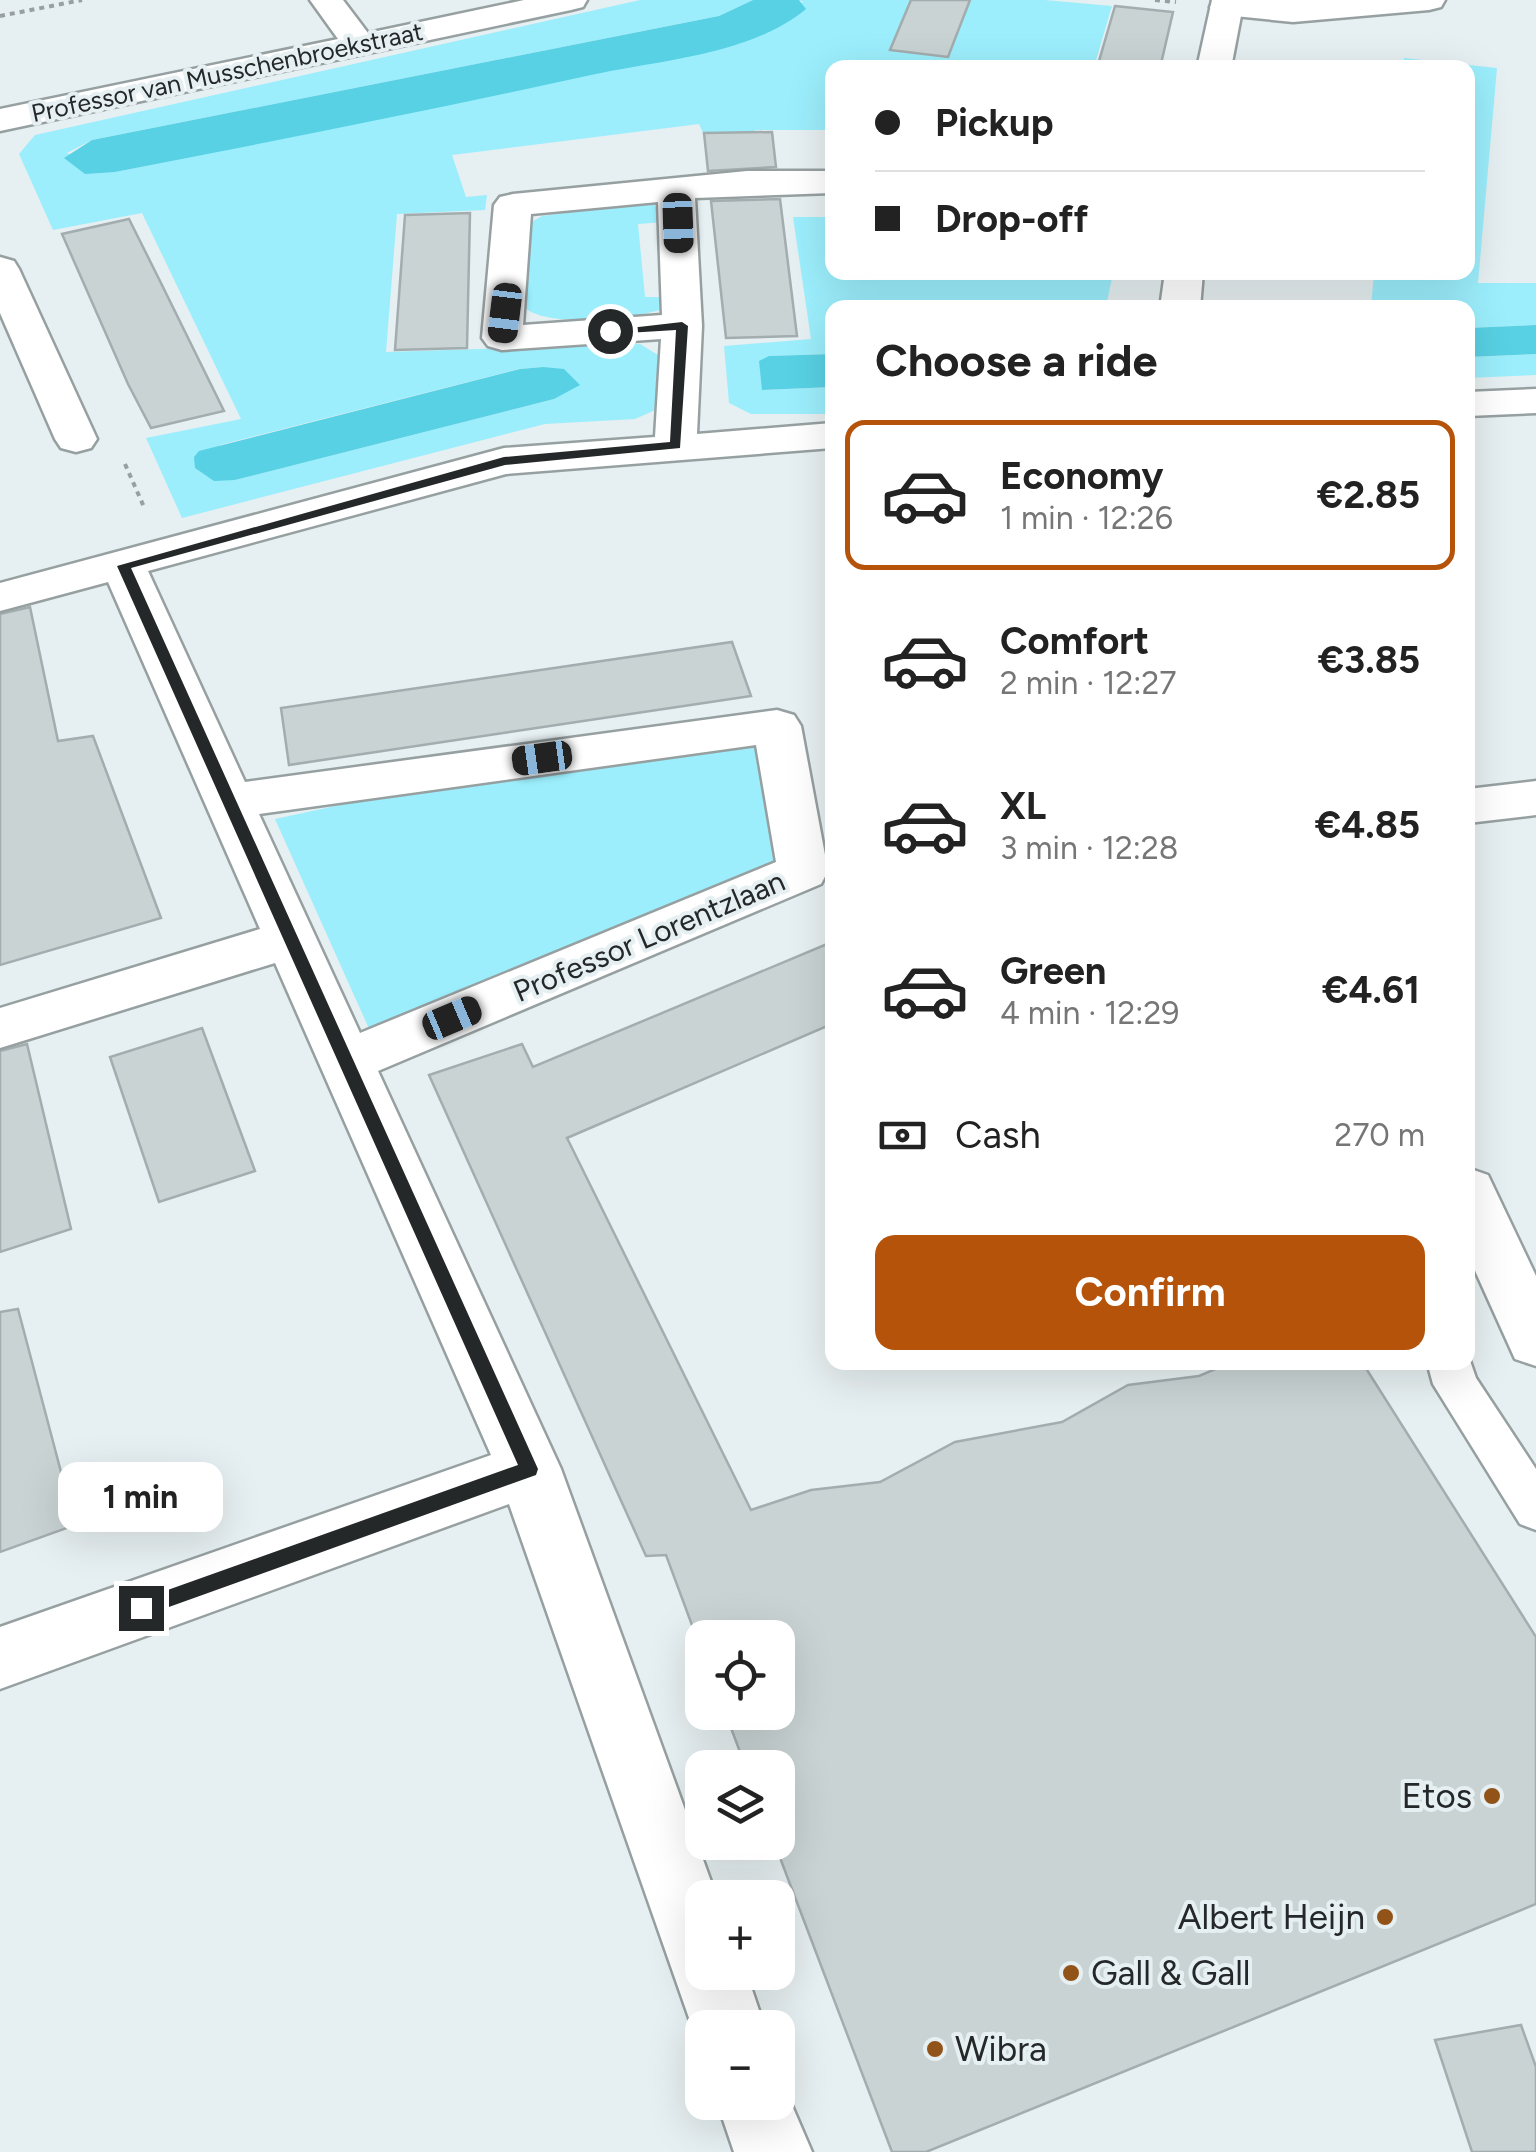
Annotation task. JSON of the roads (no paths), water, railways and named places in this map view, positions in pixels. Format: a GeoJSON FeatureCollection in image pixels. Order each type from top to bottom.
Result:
{"type":"FeatureCollection","features":[{"type":"Feature","properties":{"kind":"street"},"geometry":{"type":"LineString","coordinates":[[326,0],[359,44]]}},
{"type":"Feature","properties":{"kind":"street","name":"Professor van Musschenbroekstraat"},"geometry":{"type":"LineString","coordinates":[[0,120],[571,0]]}},
{"type":"Feature","properties":{"kind":"street"},"geometry":{"type":"LineString","coordinates":[[1216,60],[1227,4],[1292,12],[1429,0]]}},
{"type":"Feature","properties":{"kind":"street"},"geometry":{"type":"LineString","coordinates":[[682,326],[502,338],[513,204],[676,188],[825,182]]}},
{"type":"Feature","properties":{"kind":"street"},"geometry":{"type":"LineString","coordinates":[[676,188],[682,326],[676,445]]}},
{"type":"Feature","properties":{"kind":"street"},"geometry":{"type":"LineString","coordinates":[[0,269],[76,439]]}},
{"type":"Feature","properties":{"kind":"street"},"geometry":{"type":"LineString","coordinates":[[1475,404],[1536,400]]}},
{"type":"Feature","properties":{"kind":"street"},"geometry":{"type":"LineString","coordinates":[[0,597],[504,461],[825,436]]}},
{"type":"Feature","properties":{"kind":"street"},"geometry":{"type":"LineString","coordinates":[[144,560],[228,801],[529,1469],[685,1908]]}},
{"type":"Feature","properties":{"kind":"street","name":"Professor Lorentzlaan"},"geometry":{"type":"LineString","coordinates":[[228,801],[777,726],[802,871],[346,1062]]}},
{"type":"Feature","properties":{"kind":"street"},"geometry":{"type":"LineString","coordinates":[[1475,805],[1536,798]]}},
{"type":"Feature","properties":{"kind":"street"},"geometry":{"type":"LineString","coordinates":[[0,1028],[291,939]]}},
{"type":"Feature","properties":{"kind":"street"},"geometry":{"type":"LineString","coordinates":[[1475,1224],[1536,1342]]}},
{"type":"Feature","properties":{"kind":"street"},"geometry":{"type":"LineString","coordinates":[[0,1658],[529,1469]]}},
{"type":"Feature","properties":{"kind":"street"},"geometry":{"type":"LineString","coordinates":[[761,2120],[772,2152]]}},
{"type":"Feature","properties":{"kind":"lane"},"geometry":{"type":"LineString","coordinates":[[1451,1370],[1455,1384],[1536,1509]]}},
{"type":"Feature","properties":{"kind":"place","name":"Etos"},"geometry":{"type":"Point","coordinates":[1492,1796]}},
{"type":"Feature","properties":{"kind":"place","name":"Albert Heijn"},"geometry":{"type":"Point","coordinates":[1385,1917]}},
{"type":"Feature","properties":{"kind":"place","name":"Gall & Gall"},"geometry":{"type":"Point","coordinates":[1071,1973]}},
{"type":"Feature","properties":{"kind":"place","name":"Wibra"},"geometry":{"type":"Point","coordinates":[935,2049]}}]}
